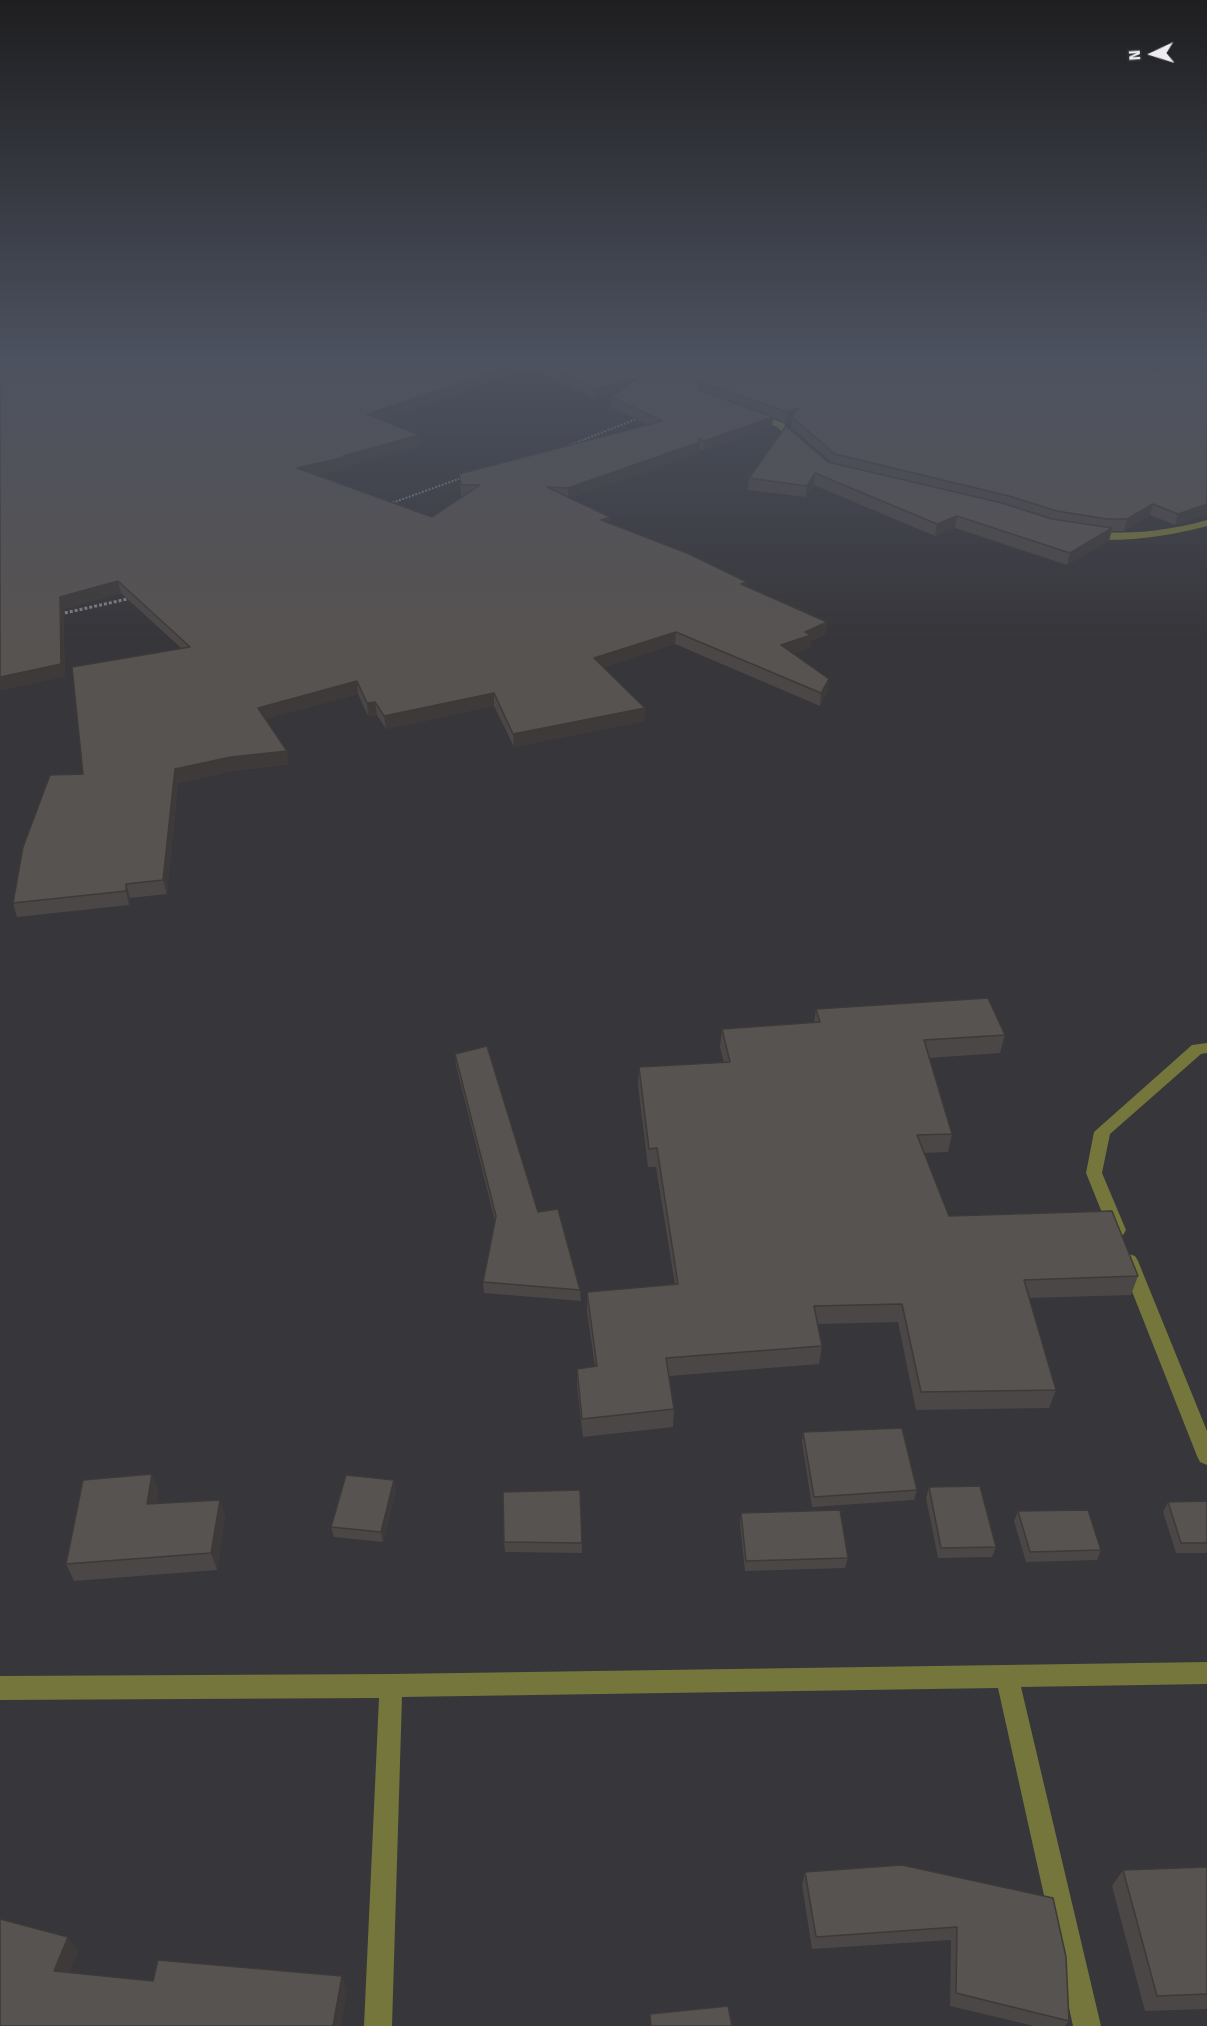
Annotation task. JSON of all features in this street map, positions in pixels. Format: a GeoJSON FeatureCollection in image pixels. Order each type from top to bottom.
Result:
{"type":"FeatureCollection","features":[{"type":"Feature","properties":{"kind":"street"},"geometry":{"type":"LineString","coordinates":[[1075,532],[1129,538],[1185,530],[1207,523]]}},
{"type":"Feature","properties":{"kind":"street"},"geometry":{"type":"LineString","coordinates":[[1207,1048],[1197,1049],[1102,1132],[1094,1173],[1207,1456]]}},
{"type":"Feature","properties":{"kind":"street"},"geometry":{"type":"LineString","coordinates":[[0,1688],[391,1686],[1007,1678],[1207,1673]]}},
{"type":"Feature","properties":{"kind":"street"},"geometry":{"type":"LineString","coordinates":[[1007,1678],[1087,2026]]}},
{"type":"Feature","properties":{"kind":"street"},"geometry":{"type":"LineString","coordinates":[[378,2026],[391,1686]]}},
{"type":"Feature","properties":{"kind":"path"},"geometry":{"type":"LineString","coordinates":[[388,504],[464,477]]}},
{"type":"Feature","properties":{"kind":"path"},"geometry":{"type":"LineString","coordinates":[[55,615],[132,598]]}},
{"type":"Feature","properties":{"kind":"building"},"geometry":{"type":"Polygon","coordinates":[[[0,456],[345,456],[297,468],[432,517],[480,485],[461,485],[459,474],[530,456],[661,456],[568,488],[547,487],[610,517],[601,520],[687,553],[747,582],[741,584],[827,622],[805,632],[811,635],[781,645],[829,679],[821,693],[676,632],[594,658],[645,708],[513,734],[494,693],[384,716],[375,702],[367,703],[357,681],[258,708],[287,751],[231,757],[175,769],[163,880],[126,884],[126,891],[13,903],[23,847],[50,775],[83,774],[72,667],[190,647],[118,581],[60,597],[61,664],[0,677],[0,456]]]}},
{"type":"Feature","properties":{"kind":"building"},"geometry":{"type":"Polygon","coordinates":[[[765,456],[820,456],[828,462],[1002,503],[1052,519],[1112,528],[1070,553],[957,516],[937,524],[815,473],[807,486],[749,478],[765,456]]]}},
{"type":"Feature","properties":{"kind":"building"},"geometry":{"type":"Polygon","coordinates":[[[841,456],[1207,456],[1207,504],[1178,514],[1153,504],[1127,519],[1107,519],[1057,511],[1009,496],[841,456]]]}},
{"type":"Feature","properties":{"kind":"building"},"geometry":{"type":"Polygon","coordinates":[[[988,998],[1005,1035],[924,1040],[952,1134],[917,1135],[949,1216],[1112,1211],[1138,1276],[1024,1280],[1056,1390],[921,1392],[902,1304],[814,1306],[822,1346],[666,1358],[674,1409],[582,1419],[577,1369],[597,1366],[587,1292],[678,1284],[657,1148],[649,1149],[639,1067],[730,1062],[722,1029],[820,1022],[816,1009],[988,998]]]}},
{"type":"Feature","properties":{"kind":"building"},"geometry":{"type":"Polygon","coordinates":[[[487,1046],[538,1212],[558,1209],[580,1290],[483,1282],[496,1216],[455,1054],[487,1046]]]}},
{"type":"Feature","properties":{"kind":"building"},"geometry":{"type":"Polygon","coordinates":[[[902,1428],[917,1490],[814,1497],[803,1432],[902,1428]]]}},
{"type":"Feature","properties":{"kind":"building"},"geometry":{"type":"Polygon","coordinates":[[[152,1474],[147,1504],[220,1500],[211,1553],[66,1564],[83,1480],[152,1474]]]}},
{"type":"Feature","properties":{"kind":"building"},"geometry":{"type":"Polygon","coordinates":[[[346,1475],[394,1480],[381,1532],[331,1527],[346,1475]]]}},
{"type":"Feature","properties":{"kind":"building"},"geometry":{"type":"Polygon","coordinates":[[[980,1486],[996,1547],[941,1548],[929,1487],[980,1486]]]}},
{"type":"Feature","properties":{"kind":"building"},"geometry":{"type":"Polygon","coordinates":[[[580,1490],[582,1543],[504,1542],[503,1492],[580,1490]]]}},
{"type":"Feature","properties":{"kind":"building"},"geometry":{"type":"Polygon","coordinates":[[[1207,1501],[1207,1543],[1181,1543],[1168,1502],[1207,1501]]]}},
{"type":"Feature","properties":{"kind":"building"},"geometry":{"type":"Polygon","coordinates":[[[840,1510],[848,1558],[746,1561],[741,1513],[840,1510]]]}},
{"type":"Feature","properties":{"kind":"building"},"geometry":{"type":"Polygon","coordinates":[[[1088,1510],[1101,1550],[1030,1552],[1018,1511],[1088,1510]]]}},
{"type":"Feature","properties":{"kind":"building"},"geometry":{"type":"Polygon","coordinates":[[[902,1865],[1053,1898],[1066,1957],[1069,2021],[956,1993],[957,1927],[816,1937],[805,1872],[902,1865]]]}},
{"type":"Feature","properties":{"kind":"building"},"geometry":{"type":"Polygon","coordinates":[[[1207,1867],[1207,1994],[1157,1996],[1123,1870],[1207,1867]]]}},
{"type":"Feature","properties":{"kind":"building"},"geometry":{"type":"Polygon","coordinates":[[[0,1919],[68,1937],[54,1971],[153,1981],[158,1960],[342,1976],[333,2026],[0,2026],[0,1919]]]}},
{"type":"Feature","properties":{"kind":"building"},"geometry":{"type":"Polygon","coordinates":[[[728,2006],[732,2026],[651,2026],[650,2014],[728,2006]]]}}]}
